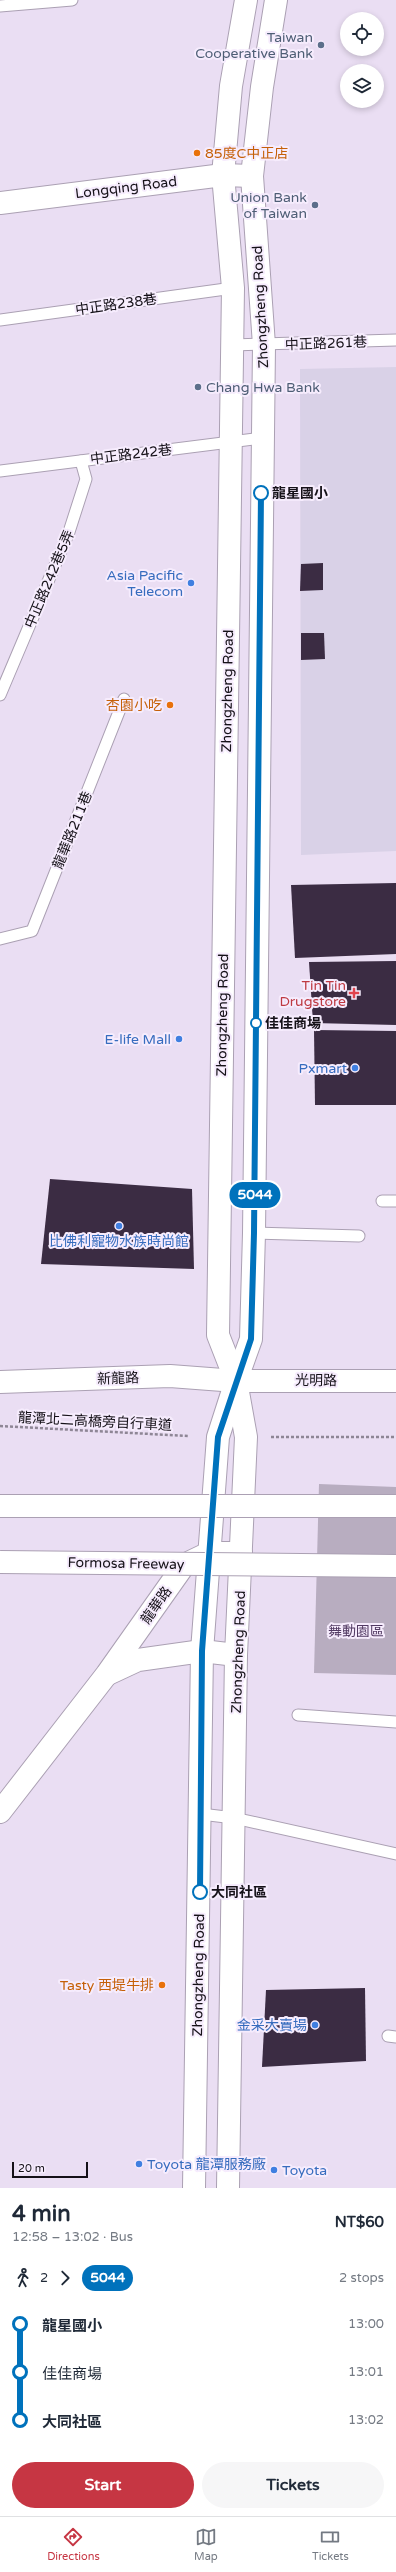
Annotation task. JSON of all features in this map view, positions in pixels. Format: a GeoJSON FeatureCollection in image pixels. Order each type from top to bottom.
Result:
{"type":"FeatureCollection","features":[{"type":"Feature","properties":{"kind":"main road","name":"Zhongzheng Road"},"geometry":{"type":"LineString","coordinates":[[228,2188],[236,1655],[246,1437],[236,1381],[218,1335],[233,288],[223,175],[231,86],[246,0]]}},
{"type":"Feature","properties":{"kind":"main road","name":"Zhongzheng Road"},"geometry":{"type":"LineString","coordinates":[[194,2188],[201,1814],[202,1651],[208,1553],[218,1437],[251,1339],[256,1084],[264,345],[252,176],[262,87],[276,0]]}},
{"type":"Feature","properties":{"kind":"main road","name":"Longqing Road"},"geometry":{"type":"LineString","coordinates":[[0,203],[223,175],[252,176]]}},
{"type":"Feature","properties":{"kind":"main road"},"geometry":{"type":"LineString","coordinates":[[221,1081],[256,1084]]}},
{"type":"Feature","properties":{"kind":"main road","name":"新龍路"},"geometry":{"type":"LineString","coordinates":[[0,1382],[170,1376],[236,1381]]}},
{"type":"Feature","properties":{"kind":"main road","name":"光明路"},"geometry":{"type":"LineString","coordinates":[[236,1381],[396,1382]]}},
{"type":"Feature","properties":{"kind":"main road"},"geometry":{"type":"LineString","coordinates":[[0,1506],[396,1506]]}},
{"type":"Feature","properties":{"kind":"main road","name":"龍華路"},"geometry":{"type":"LineString","coordinates":[[0,1812],[107,1674],[184,1565],[208,1553],[241,1553]]}},
{"type":"Feature","properties":{"kind":"main road","name":"Formosa Freeway"},"geometry":{"type":"LineString","coordinates":[[0,1562],[396,1566]]}},
{"type":"Feature","properties":{"kind":"main road","name":"龍華路"},"geometry":{"type":"LineString","coordinates":[[107,1674],[138,1660],[202,1651],[236,1655]]}},
{"type":"Feature","properties":{"kind":"lane"},"geometry":{"type":"LineString","coordinates":[[0,6],[72,0]]}},
{"type":"Feature","properties":{"kind":"lane","name":"中正路238巷"},"geometry":{"type":"LineString","coordinates":[[0,320],[233,288]]}},
{"type":"Feature","properties":{"kind":"lane","name":"中正路261巷"},"geometry":{"type":"LineString","coordinates":[[232,346],[396,340]]}},
{"type":"Feature","properties":{"kind":"lane","name":"中正路242巷"},"geometry":{"type":"LineString","coordinates":[[0,471],[262,438]]}},
{"type":"Feature","properties":{"kind":"lane","name":"中正路242巷5弄"},"geometry":{"type":"LineString","coordinates":[[0,695],[69,532],[86,479],[81,461]]}},
{"type":"Feature","properties":{"kind":"lane","name":"龍華路211巷"},"geometry":{"type":"LineString","coordinates":[[0,939],[32,931],[124,699]]}},
{"type":"Feature","properties":{"kind":"lane"},"geometry":{"type":"LineString","coordinates":[[382,1201],[396,1201]]}},
{"type":"Feature","properties":{"kind":"lane"},"geometry":{"type":"LineString","coordinates":[[254,1233],[359,1236]]}},
{"type":"Feature","properties":{"kind":"lane"},"geometry":{"type":"LineString","coordinates":[[298,1715],[396,1722]]}},
{"type":"Feature","properties":{"kind":"lane"},"geometry":{"type":"LineString","coordinates":[[201,1814],[234,1818],[396,1854]]}},
{"type":"Feature","properties":{"kind":"path","name":"龍潭北二高橋旁自行車道"},"geometry":{"type":"LineString","coordinates":[[0,1426],[188,1436]]}},
{"type":"Feature","properties":{"kind":"path"},"geometry":{"type":"LineString","coordinates":[[271,1437],[396,1437]]}},
{"type":"Feature","properties":{"kind":"shaded area","name":"龍星國小"},"geometry":{"type":"Polygon","coordinates":[[[396,367],[396,851],[301,855],[300,369],[396,367]]]}},
{"type":"Feature","properties":{"kind":"green space","name":"舞動園區"},"geometry":{"type":"Polygon","coordinates":[[[319,1484],[396,1487],[396,1675],[314,1673],[319,1484]]]}},
{"type":"Feature","properties":{"kind":"building"},"geometry":{"type":"Polygon","coordinates":[[[323,563],[323,590],[300,591],[301,564],[323,563]]]}},
{"type":"Feature","properties":{"kind":"building"},"geometry":{"type":"Polygon","coordinates":[[[301,633],[324,633],[325,659],[301,660],[301,633]]]}},
{"type":"Feature","properties":{"kind":"building"},"geometry":{"type":"Polygon","coordinates":[[[396,883],[396,954],[295,958],[291,885],[396,883]]]}},
{"type":"Feature","properties":{"kind":"building","name":"Tin Tin Drugstore"},"geometry":{"type":"Polygon","coordinates":[[[396,961],[396,1025],[313,1023],[309,962],[396,961]]]}},
{"type":"Feature","properties":{"kind":"building","name":"Pxmart"},"geometry":{"type":"Polygon","coordinates":[[[314,1030],[396,1031],[396,1105],[315,1105],[314,1030]]]}},
{"type":"Feature","properties":{"kind":"building","name":"比佛利寵物水族時尚館"},"geometry":{"type":"Polygon","coordinates":[[[50,1179],[192,1189],[194,1269],[41,1264],[50,1179]]]}},
{"type":"Feature","properties":{"kind":"building","name":"金采大賣場"},"geometry":{"type":"Polygon","coordinates":[[[365,1988],[366,2061],[262,2067],[266,1990],[365,1988]]]}},
{"type":"Feature","properties":{"kind":"bus line","name":"5044"},"geometry":{"type":"LineString","coordinates":[[200,1892],[202,1651],[208,1553],[218,1437],[251,1339],[254,1233],[261,493]]}},
{"type":"Feature","properties":{"kind":"place","name":"Taiwan Cooperative Bank"},"geometry":{"type":"Point","coordinates":[321,45]}},
{"type":"Feature","properties":{"kind":"place","name":"85度C中正店"},"geometry":{"type":"Point","coordinates":[197,153]}},
{"type":"Feature","properties":{"kind":"place","name":"Union Bank of Taiwan"},"geometry":{"type":"Point","coordinates":[315,205]}},
{"type":"Feature","properties":{"kind":"place","name":"Chang Hwa Bank"},"geometry":{"type":"Point","coordinates":[198,387]}},
{"type":"Feature","properties":{"kind":"place","name":"龍星國小"},"geometry":{"type":"Point","coordinates":[261,493]}},
{"type":"Feature","properties":{"kind":"place","name":"Asia Pacific Telecom"},"geometry":{"type":"Point","coordinates":[191,583]}},
{"type":"Feature","properties":{"kind":"place","name":"杏園小吃"},"geometry":{"type":"Point","coordinates":[170,705]}},
{"type":"Feature","properties":{"kind":"place","name":"Tin Tin Drugstore"},"geometry":{"type":"Point","coordinates":[354,993]}},
{"type":"Feature","properties":{"kind":"place","name":"佳佳商場"},"geometry":{"type":"Point","coordinates":[256,1023]}},
{"type":"Feature","properties":{"kind":"place","name":"E-life Mall"},"geometry":{"type":"Point","coordinates":[179,1039]}},
{"type":"Feature","properties":{"kind":"place","name":"Pxmart"},"geometry":{"type":"Point","coordinates":[355,1068]}},
{"type":"Feature","properties":{"kind":"place","name":"比佛利寵物水族時尚館"},"geometry":{"type":"Point","coordinates":[119,1226]}},
{"type":"Feature","properties":{"kind":"place","name":"大同社區"},"geometry":{"type":"Point","coordinates":[200,1892]}},
{"type":"Feature","properties":{"kind":"place","name":"Tasty 西堤牛排"},"geometry":{"type":"Point","coordinates":[162,1985]}},
{"type":"Feature","properties":{"kind":"place","name":"金采大賣場"},"geometry":{"type":"Point","coordinates":[315,2025]}},
{"type":"Feature","properties":{"kind":"place","name":"Toyota 龍潭服務廠"},"geometry":{"type":"Point","coordinates":[139,2164]}},
{"type":"Feature","properties":{"kind":"place","name":"Toyota"},"geometry":{"type":"Point","coordinates":[274,2170]}}]}
